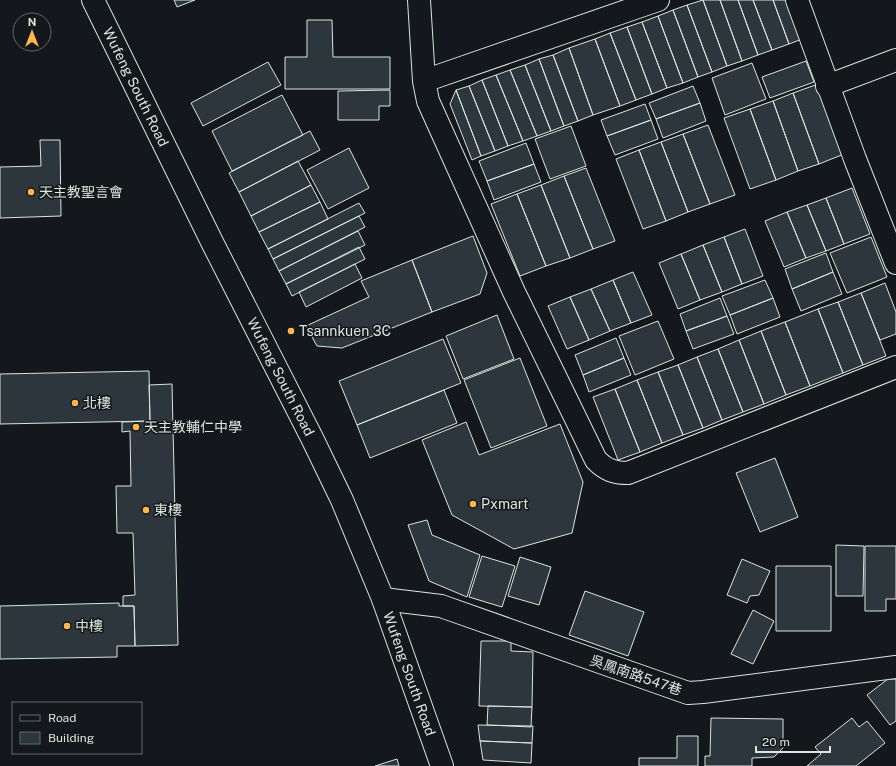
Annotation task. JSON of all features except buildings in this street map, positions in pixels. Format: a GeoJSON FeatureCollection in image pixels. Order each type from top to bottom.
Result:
{"type":"FeatureCollection","features":[{"type":"Feature","properties":{"kind":"street","name":"Wufeng South Road"},"geometry":{"type":"LineString","coordinates":[[93,0],[215,249],[312,438],[342,500],[383,599],[442,766]]}},
{"type":"Feature","properties":{"kind":"street"},"geometry":{"type":"LineString","coordinates":[[419,0],[424,81],[428,101],[514,292],[596,460],[605,468],[615,473],[628,473],[896,367]]}},
{"type":"Feature","properties":{"kind":"street"},"geometry":{"type":"LineString","coordinates":[[424,81],[658,0]]}},
{"type":"Feature","properties":{"kind":"street"},"geometry":{"type":"LineString","coordinates":[[796,0],[827,86],[896,263]]}},
{"type":"Feature","properties":{"kind":"street"},"geometry":{"type":"LineString","coordinates":[[827,86],[896,60]]}},
{"type":"Feature","properties":{"kind":"street","name":"吳鳳南路547巷"},"geometry":{"type":"LineString","coordinates":[[383,599],[441,606],[688,693],[896,667]]}},
{"type":"Feature","properties":{"kind":"place","name":"天主教聖言會"},"geometry":{"type":"Point","coordinates":[31,192]}},
{"type":"Feature","properties":{"kind":"place","name":"Tsannkuen 3C"},"geometry":{"type":"Point","coordinates":[291,331]}},
{"type":"Feature","properties":{"kind":"place","name":"北樓"},"geometry":{"type":"Point","coordinates":[75,403]}},
{"type":"Feature","properties":{"kind":"place","name":"天主教輔仁中學"},"geometry":{"type":"Point","coordinates":[136,427]}},
{"type":"Feature","properties":{"kind":"place","name":"Pxmart"},"geometry":{"type":"Point","coordinates":[473,504]}},
{"type":"Feature","properties":{"kind":"place","name":"東樓"},"geometry":{"type":"Point","coordinates":[146,510]}},
{"type":"Feature","properties":{"kind":"place","name":"中樓"},"geometry":{"type":"Point","coordinates":[67,626]}}]}
